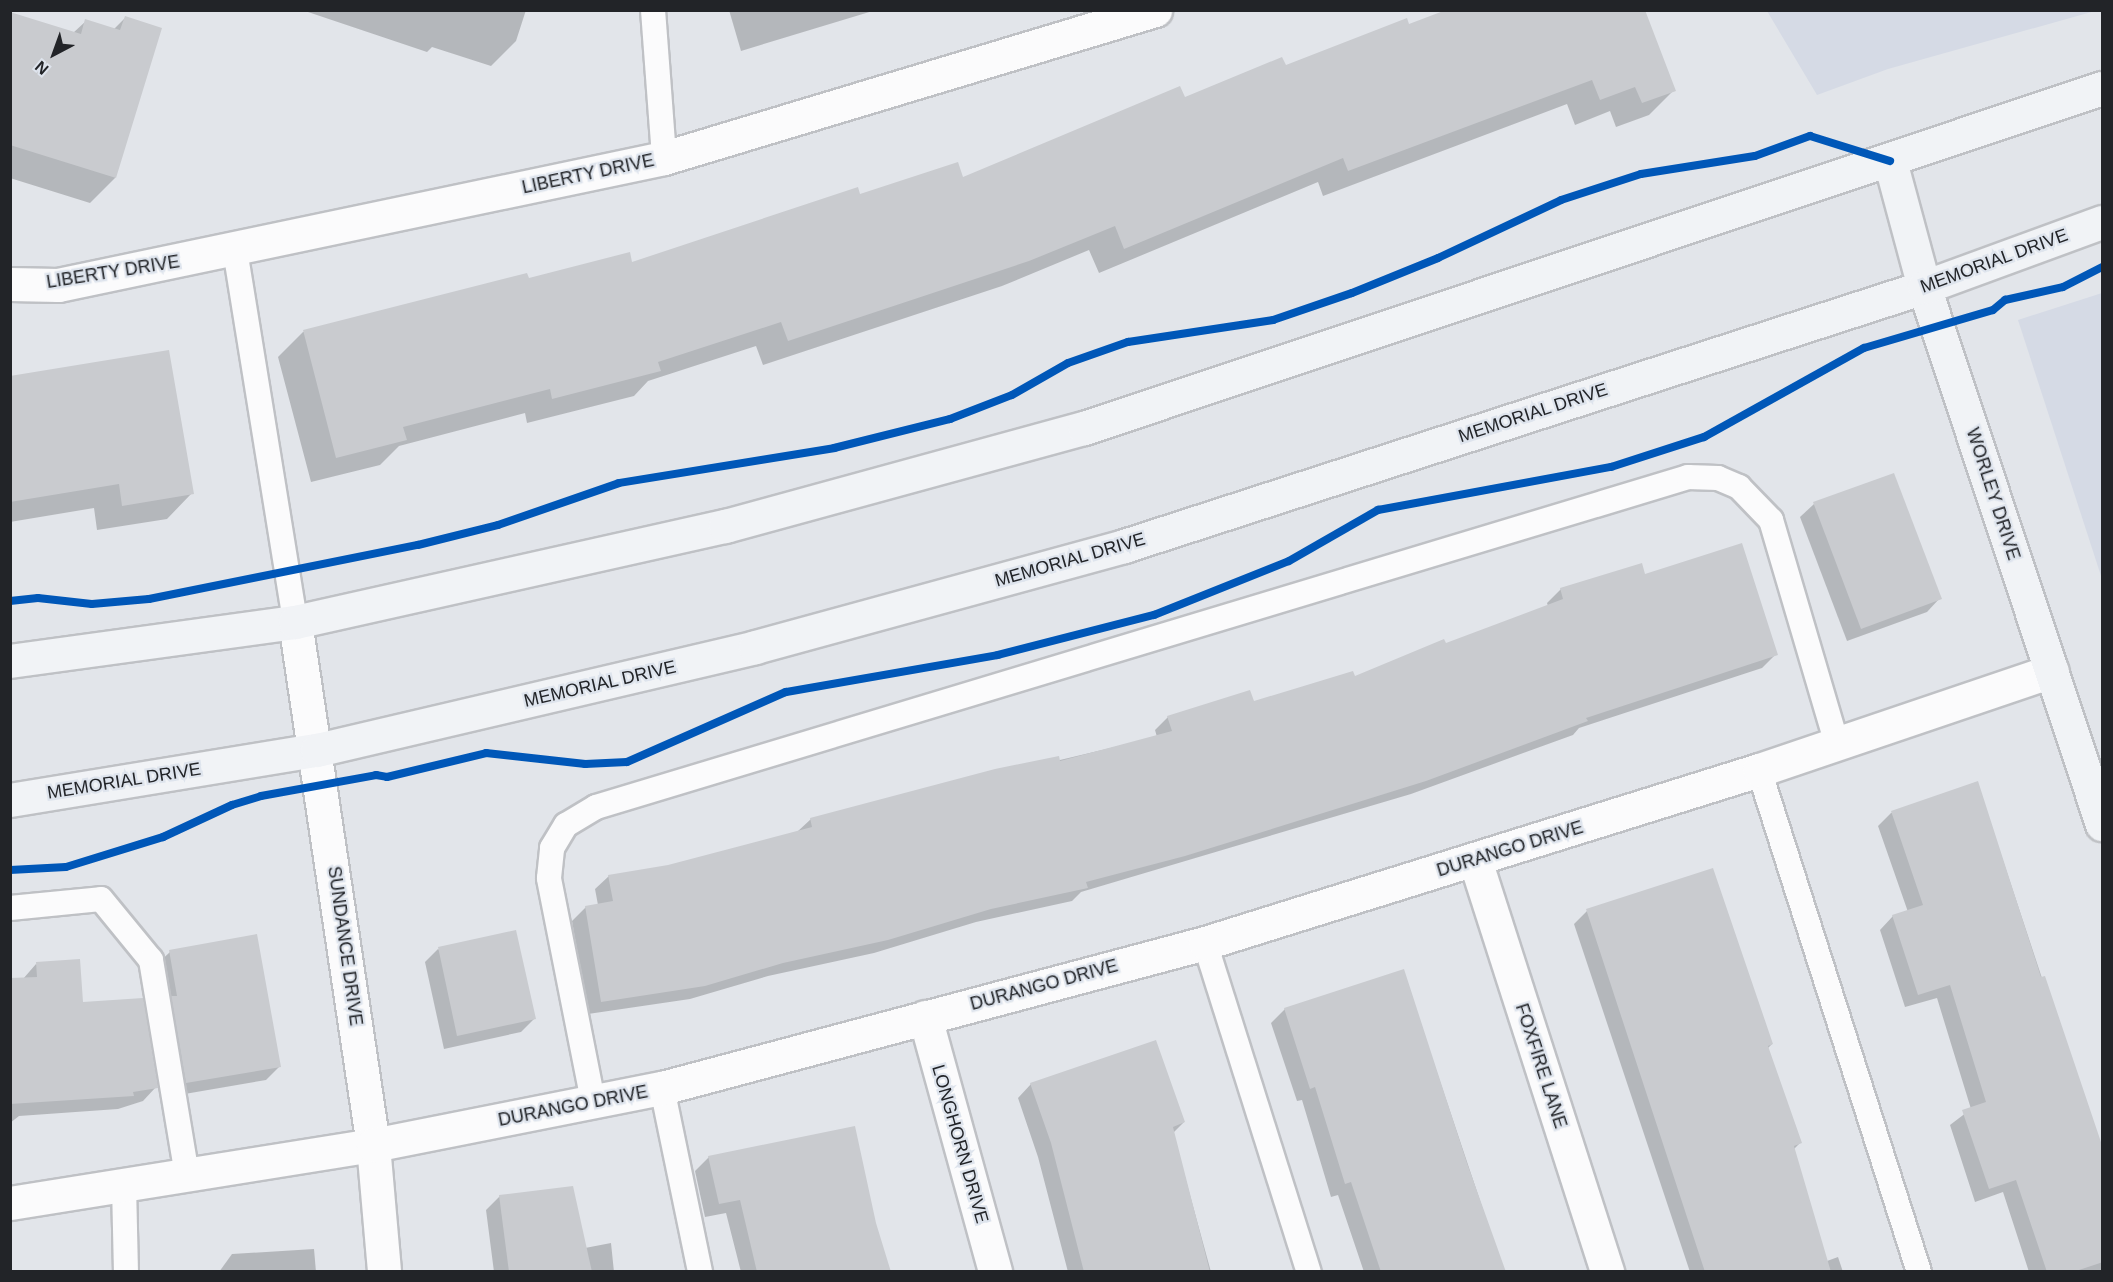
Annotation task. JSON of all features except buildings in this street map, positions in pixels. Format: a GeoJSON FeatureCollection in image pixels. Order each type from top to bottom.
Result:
{"type":"FeatureCollection","features":[{"type":"Feature","properties":{"kind":"street","name":"LIBERTY DRIVE"},"geometry":{"type":"LineString","coordinates":[[10,284],[58,285],[236,250],[664,158],[1155,10]]}},
{"type":"Feature","properties":{"kind":"street"},"geometry":{"type":"LineString","coordinates":[[10,661],[295,622],[725,526],[1084,428],[1890,161],[2103,88]]}},
{"type":"Feature","properties":{"kind":"street","name":"WORLEY DRIVE"},"geometry":{"type":"LineString","coordinates":[[1890,161],[1924,287],[2103,824]]}},
{"type":"Feature","properties":{"kind":"street","name":"MEMORIAL DRIVE"},"geometry":{"type":"LineString","coordinates":[[10,800],[317,750],[755,647],[1124,546],[1924,287],[2103,222]]}},
{"type":"Feature","properties":{"kind":"street","name":"SUNDANCE DRIVE"},"geometry":{"type":"LineString","coordinates":[[295,622],[317,750],[373,1145],[384,1272]]}},
{"type":"Feature","properties":{"kind":"street","name":"DURANGO DRIVE"},"geometry":{"type":"LineString","coordinates":[[10,1203],[373,1145],[662,1088],[1204,943],[1759,770],[2052,671]]}},
{"type":"Feature","properties":{"kind":"street","name":"FOXFIRE LANE"},"geometry":{"type":"LineString","coordinates":[[1475,860],[1607,1272]]}},
{"type":"Feature","properties":{"kind":"street","name":"LONGHORN DRIVE"},"geometry":{"type":"LineString","coordinates":[[925,1017],[995,1272]]}},
{"type":"Feature","properties":{"kind":"lane"},"geometry":{"type":"LineString","coordinates":[[653,10],[664,158]]}},
{"type":"Feature","properties":{"kind":"lane"},"geometry":{"type":"LineString","coordinates":[[236,250],[295,622]]}},
{"type":"Feature","properties":{"kind":"lane"},"geometry":{"type":"LineString","coordinates":[[593,1101],[549,878],[552,848],[567,825],[596,807],[1688,477],[1718,478],[1739,487],[1771,520],[1837,744]]}},
{"type":"Feature","properties":{"kind":"lane"},"geometry":{"type":"LineString","coordinates":[[1759,770],[1919,1272]]}},
{"type":"Feature","properties":{"kind":"lane"},"geometry":{"type":"LineString","coordinates":[[10,908],[101,899],[152,960],[187,1175]]}},
{"type":"Feature","properties":{"kind":"lane"},"geometry":{"type":"LineString","coordinates":[[1204,943],[1309,1272]]}},
{"type":"Feature","properties":{"kind":"lane"},"geometry":{"type":"LineString","coordinates":[[662,1088],[700,1272]]}},
{"type":"Feature","properties":{"kind":"lane"},"geometry":{"type":"LineString","coordinates":[[124,1185],[126,1272]]}},
{"type":"Feature","properties":{"kind":"shaded area"},"geometry":{"type":"Polygon","coordinates":[[[1767,11],[2095,11],[1888,69],[1817,95],[1767,11]]]}},
{"type":"Feature","properties":{"kind":"shaded area"},"geometry":{"type":"Polygon","coordinates":[[[2102,293],[2102,579],[2018,320],[2102,293]]]}},
{"type":"Feature","properties":{"kind":"cycle path"},"geometry":{"type":"LineString","coordinates":[[10,601],[38,598],[92,604],[149,599],[418,545],[498,525],[619,483],[834,448],[950,419],[1012,395],[1068,363],[1128,342],[1273,320],[1352,293],[1438,258],[1561,200],[1641,174],[1755,156],[1810,136],[1890,161]]}},
{"type":"Feature","properties":{"kind":"cycle path"},"geometry":{"type":"LineString","coordinates":[[10,870],[66,867],[163,837],[232,805],[261,796],[376,775],[387,777],[486,753],[585,764],[627,762],[786,692],[998,655],[1154,615],[1289,561],[1378,510],[1611,467],[1704,437],[1864,348],[1993,310],[2005,300],[2063,287],[2102,267]]}}]}
